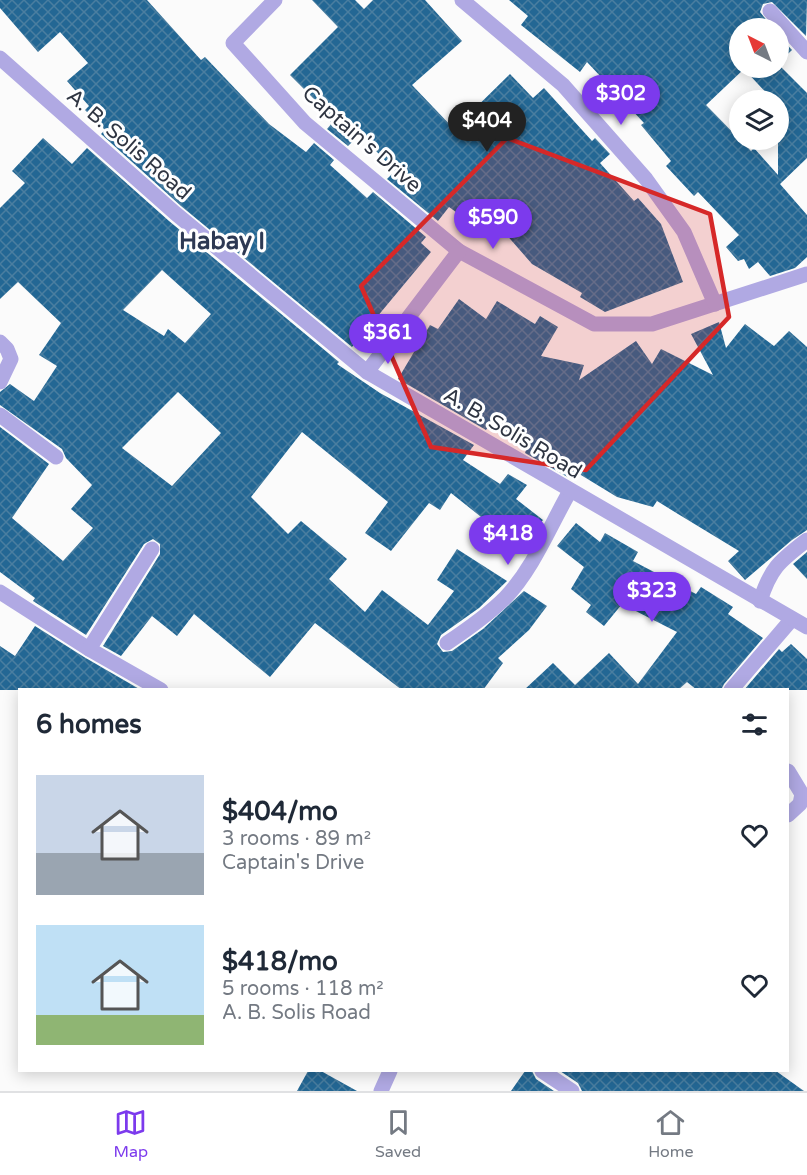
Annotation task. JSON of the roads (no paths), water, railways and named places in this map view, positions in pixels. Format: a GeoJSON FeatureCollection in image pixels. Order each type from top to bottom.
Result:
{"type":"FeatureCollection","features":[{"type":"Feature","properties":{"kind":"street","name":"Captain's Drive"},"geometry":{"type":"LineString","coordinates":[[274,0],[233,43],[305,123],[459,250],[594,324],[652,324],[807,274]]}},
{"type":"Feature","properties":{"kind":"street"},"geometry":{"type":"LineString","coordinates":[[462,0],[562,86],[646,178],[684,232],[715,304]]}},
{"type":"Feature","properties":{"kind":"street"},"geometry":{"type":"LineString","coordinates":[[770,11],[807,52]]}},
{"type":"Feature","properties":{"kind":"street","name":"A. B. Solis Road"},"geometry":{"type":"LineString","coordinates":[[0,58],[175,213],[367,372],[807,627]]}},
{"type":"Feature","properties":{"kind":"street"},"geometry":{"type":"LineString","coordinates":[[367,372],[459,250]]}},
{"type":"Feature","properties":{"kind":"street"},"geometry":{"type":"LineString","coordinates":[[0,342],[7,349],[11,358],[0,382]]}},
{"type":"Feature","properties":{"kind":"street"},"geometry":{"type":"LineString","coordinates":[[0,415],[56,457]]}},
{"type":"Feature","properties":{"kind":"street"},"geometry":{"type":"LineString","coordinates":[[447,643],[489,613],[507,596],[526,569],[570,491]]}},
{"type":"Feature","properties":{"kind":"street"},"geometry":{"type":"LineString","coordinates":[[760,601],[768,577],[780,562],[807,540]]}},
{"type":"Feature","properties":{"kind":"street"},"geometry":{"type":"LineString","coordinates":[[89,649],[152,549]]}},
{"type":"Feature","properties":{"kind":"street"},"geometry":{"type":"LineString","coordinates":[[0,592],[89,649],[157,688]]}},
{"type":"Feature","properties":{"kind":"street"},"geometry":{"type":"LineString","coordinates":[[733,688],[792,619]]}},
{"type":"Feature","properties":{"kind":"street"},"geometry":{"type":"LineString","coordinates":[[789,773],[802,794],[800,804],[789,814]]}},
{"type":"Feature","properties":{"kind":"street"},"geometry":{"type":"LineString","coordinates":[[381,1091],[390,1072]]}},
{"type":"Feature","properties":{"kind":"street"},"geometry":{"type":"LineString","coordinates":[[544,1072],[572,1091]]}},
{"type":"Feature","properties":{"kind":"district","name":"Habay I"},"geometry":{"type":"Point","coordinates":[222,241]}}]}
